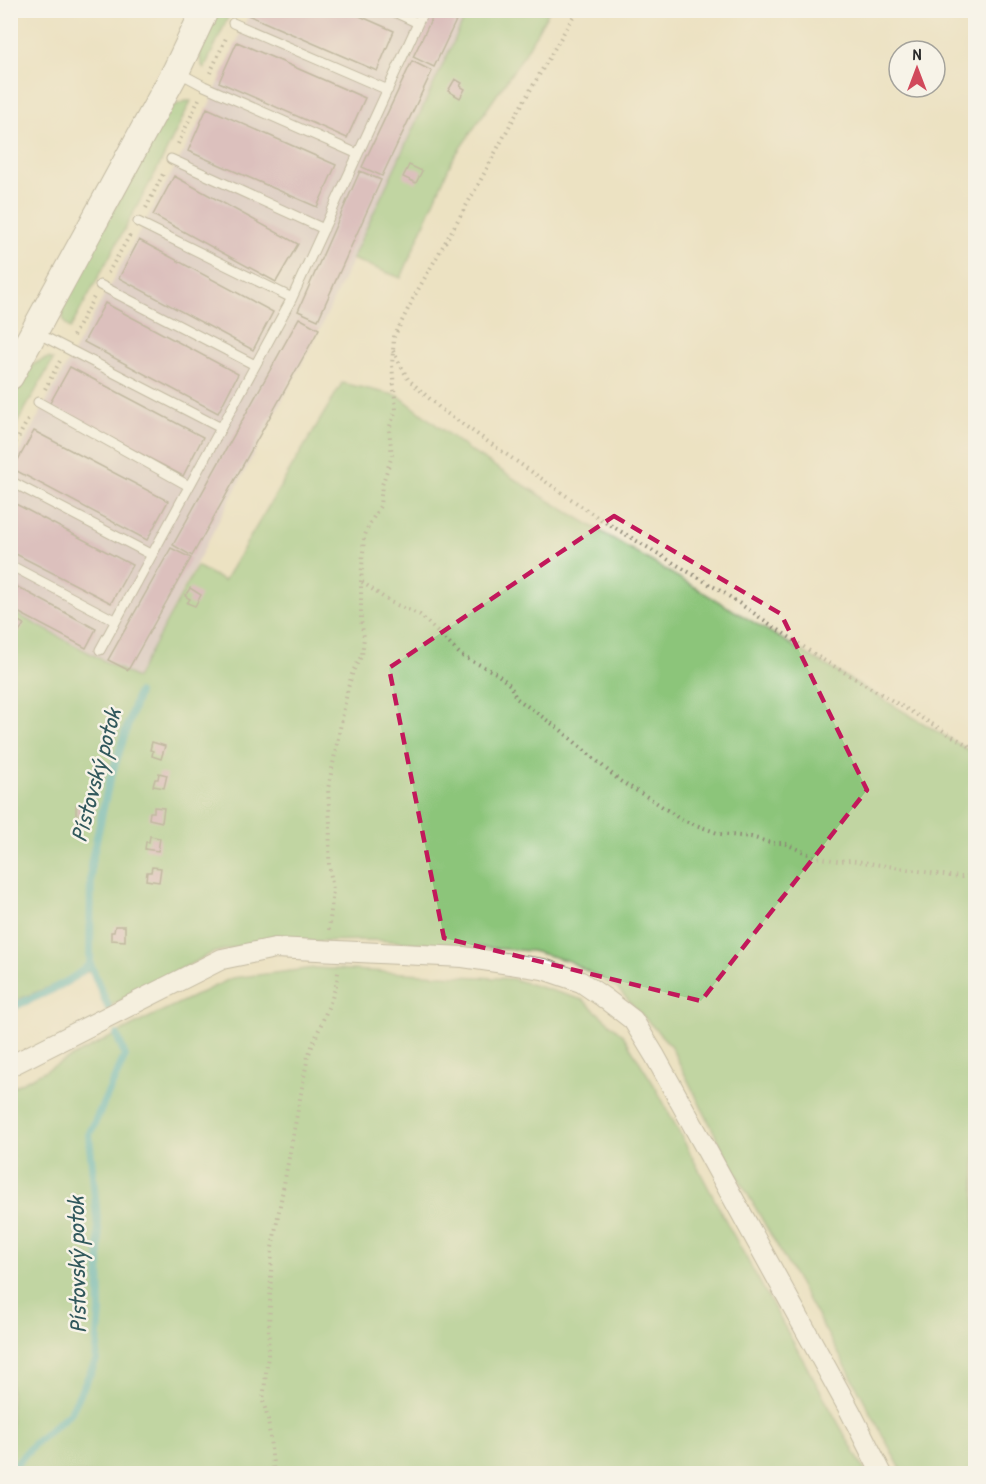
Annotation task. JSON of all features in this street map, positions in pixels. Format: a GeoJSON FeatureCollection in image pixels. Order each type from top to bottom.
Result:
{"type":"FeatureCollection","features":[{"type":"Feature","properties":{"kind":"street"},"geometry":{"type":"LineString","coordinates":[[10,376],[176,71],[205,10]]}},
{"type":"Feature","properties":{"kind":"street"},"geometry":{"type":"LineString","coordinates":[[10,1066],[222,959],[275,948],[463,957],[543,969],[581,982],[633,1020],[882,1473]]}},
{"type":"Feature","properties":{"kind":"lane"},"geometry":{"type":"LineString","coordinates":[[390,10],[418,23]]}},
{"type":"Feature","properties":{"kind":"lane"},"geometry":{"type":"LineString","coordinates":[[100,650],[292,298],[424,10]]}},
{"type":"Feature","properties":{"kind":"lane"},"geometry":{"type":"LineString","coordinates":[[233,23],[388,90]]}},
{"type":"Feature","properties":{"kind":"lane"},"geometry":{"type":"LineString","coordinates":[[176,71],[204,86],[358,154]]}},
{"type":"Feature","properties":{"kind":"lane"},"geometry":{"type":"LineString","coordinates":[[171,159],[324,229]]}},
{"type":"Feature","properties":{"kind":"lane"},"geometry":{"type":"LineString","coordinates":[[138,222],[292,298]]}},
{"type":"Feature","properties":{"kind":"lane"},"geometry":{"type":"LineString","coordinates":[[100,285],[255,365]]}},
{"type":"Feature","properties":{"kind":"lane"},"geometry":{"type":"LineString","coordinates":[[35,332],[221,428]]}},
{"type":"Feature","properties":{"kind":"lane"},"geometry":{"type":"LineString","coordinates":[[38,402],[189,486]]}},
{"type":"Feature","properties":{"kind":"lane"},"geometry":{"type":"LineString","coordinates":[[10,481],[152,555]]}},
{"type":"Feature","properties":{"kind":"lane"},"geometry":{"type":"LineString","coordinates":[[10,565],[116,621]]}},
{"type":"Feature","properties":{"kind":"path"},"geometry":{"type":"LineString","coordinates":[[274,1473],[268,1419],[263,1401],[268,1355],[272,1248],[308,1056],[337,982],[330,910],[333,890],[329,864],[328,789],[348,688],[353,671],[362,655],[364,637],[361,621],[361,582],[364,538],[380,506],[382,485],[392,456],[389,429],[396,410],[392,350],[394,338],[415,295],[577,10]]}},
{"type":"Feature","properties":{"kind":"path"},"geometry":{"type":"LineString","coordinates":[[138,222],[171,159]]}},
{"type":"Feature","properties":{"kind":"path"},"geometry":{"type":"LineString","coordinates":[[392,350],[408,379],[442,410],[591,513],[724,593],[820,658],[975,750]]}},
{"type":"Feature","properties":{"kind":"path"},"geometry":{"type":"LineString","coordinates":[[361,582],[390,602],[420,615],[462,656],[496,673],[510,685],[516,698],[562,731],[620,782],[680,819],[720,834],[751,837],[771,843],[784,843],[815,857],[838,861],[850,860],[950,876],[975,874]]}},
{"type":"Feature","properties":{"kind":"highlighted area"},"geometry":{"type":"Polygon","coordinates":[[[614,516],[781,614],[867,790],[701,1001],[444,938],[389,668],[614,516]]]}},
{"type":"Feature","properties":{"kind":"shaded area"},"geometry":{"type":"Polygon","coordinates":[[[250,11],[468,11],[321,327],[136,678],[11,611],[11,466],[209,105],[250,11]]]}},
{"type":"Feature","properties":{"kind":"green space"},"geometry":{"type":"Polygon","coordinates":[[[219,11],[231,11],[204,69],[200,55],[201,47],[219,11]]]}},
{"type":"Feature","properties":{"kind":"green space"},"geometry":{"type":"Polygon","coordinates":[[[468,11],[549,11],[524,55],[452,160],[401,278],[352,259],[468,11]]]}},
{"type":"Feature","properties":{"kind":"green space"},"geometry":{"type":"Polygon","coordinates":[[[191,101],[159,166],[70,329],[64,322],[62,307],[168,108],[191,101]]]}},
{"type":"Feature","properties":{"kind":"green space"},"geometry":{"type":"Polygon","coordinates":[[[49,358],[53,360],[11,434],[10,401],[16,383],[30,367],[49,358]]]}},
{"type":"Feature","properties":{"kind":"green space"},"geometry":{"type":"Polygon","coordinates":[[[342,383],[399,396],[470,451],[543,497],[975,754],[975,1473],[903,1473],[849,1372],[726,1156],[670,1045],[616,987],[569,961],[532,951],[375,940],[257,942],[212,953],[108,1007],[92,970],[11,1002],[11,611],[136,678],[197,566],[224,581],[342,383]]]}},
{"type":"Feature","properties":{"kind":"green space"},"geometry":{"type":"Polygon","coordinates":[[[315,968],[513,979],[583,1000],[623,1035],[656,1088],[729,1227],[866,1473],[25,1474],[11,1464],[11,1088],[232,978],[315,968]]]}},
{"type":"Feature","properties":{"kind":"building"},"geometry":{"type":"Polygon","coordinates":[[[250,10],[346,10],[394,31],[377,71],[248,15],[250,10]]]}},
{"type":"Feature","properties":{"kind":"building"},"geometry":{"type":"Polygon","coordinates":[[[436,10],[461,10],[434,67],[413,57],[436,10]]]}},
{"type":"Feature","properties":{"kind":"building"},"geometry":{"type":"Polygon","coordinates":[[[237,42],[365,98],[347,138],[219,82],[237,42]]]}},
{"type":"Feature","properties":{"kind":"building"},"geometry":{"type":"Polygon","coordinates":[[[412,61],[432,71],[382,176],[362,167],[412,61]]]}},
{"type":"Feature","properties":{"kind":"building"},"geometry":{"type":"Polygon","coordinates":[[[455,79],[462,83],[460,86],[465,89],[460,98],[448,91],[455,79]]]}},
{"type":"Feature","properties":{"kind":"building"},"geometry":{"type":"Polygon","coordinates":[[[207,108],[336,165],[317,207],[188,151],[207,108]]]}},
{"type":"Feature","properties":{"kind":"building"},"geometry":{"type":"Polygon","coordinates":[[[409,165],[422,171],[416,183],[403,177],[409,165]]]}},
{"type":"Feature","properties":{"kind":"building"},"geometry":{"type":"Polygon","coordinates":[[[360,171],[381,180],[318,320],[298,311],[360,171]]]}},
{"type":"Feature","properties":{"kind":"building"},"geometry":{"type":"Polygon","coordinates":[[[174,176],[298,244],[276,282],[153,215],[174,176]]]}},
{"type":"Feature","properties":{"kind":"building"},"geometry":{"type":"Polygon","coordinates":[[[139,240],[273,312],[253,350],[119,278],[139,240]]]}},
{"type":"Feature","properties":{"kind":"building"},"geometry":{"type":"Polygon","coordinates":[[[105,303],[238,374],[218,413],[84,342],[105,303]]]}},
{"type":"Feature","properties":{"kind":"building"},"geometry":{"type":"Polygon","coordinates":[[[299,318],[319,329],[192,556],[173,545],[299,318]]]}},
{"type":"Feature","properties":{"kind":"building"},"geometry":{"type":"Polygon","coordinates":[[[70,367],[203,437],[183,476],[49,405],[70,367]]]}},
{"type":"Feature","properties":{"kind":"building"},"geometry":{"type":"Polygon","coordinates":[[[34,431],[168,501],[147,540],[13,469],[34,431]]]}},
{"type":"Feature","properties":{"kind":"building"},"geometry":{"type":"Polygon","coordinates":[[[10,501],[132,565],[111,603],[10,551],[10,501]]]}},
{"type":"Feature","properties":{"kind":"building"},"geometry":{"type":"Polygon","coordinates":[[[171,548],[191,558],[128,670],[108,660],[171,548]]]}},
{"type":"Feature","properties":{"kind":"building"},"geometry":{"type":"Polygon","coordinates":[[[10,583],[96,629],[86,648],[10,608],[10,583]]]}},
{"type":"Feature","properties":{"kind":"building"},"geometry":{"type":"Polygon","coordinates":[[[190,588],[201,595],[195,606],[187,603],[190,599],[185,596],[190,588]]]}},
{"type":"Feature","properties":{"kind":"building"},"geometry":{"type":"Polygon","coordinates":[[[10,616],[24,624],[16,637],[10,633],[10,616]]]}},
{"type":"Feature","properties":{"kind":"building"},"geometry":{"type":"Polygon","coordinates":[[[152,742],[165,746],[161,759],[152,756],[153,751],[150,750],[152,742]]]}},
{"type":"Feature","properties":{"kind":"building"},"geometry":{"type":"Polygon","coordinates":[[[159,773],[167,775],[164,788],[153,786],[159,773]]]}},
{"type":"Feature","properties":{"kind":"building"},"geometry":{"type":"Polygon","coordinates":[[[76,805],[94,806],[93,817],[76,816],[76,805]]]}},
{"type":"Feature","properties":{"kind":"building"},"geometry":{"type":"Polygon","coordinates":[[[154,807],[164,808],[162,822],[149,819],[150,812],[154,812],[154,807]]]}},
{"type":"Feature","properties":{"kind":"building"},"geometry":{"type":"Polygon","coordinates":[[[150,836],[160,838],[158,851],[145,849],[150,836]]]}},
{"type":"Feature","properties":{"kind":"building"},"geometry":{"type":"Polygon","coordinates":[[[152,867],[161,868],[159,882],[146,880],[147,872],[151,872],[152,867]]]}},
{"type":"Feature","properties":{"kind":"building"},"geometry":{"type":"Polygon","coordinates":[[[115,926],[125,926],[125,941],[111,940],[111,932],[114,932],[115,926]]]}},
{"type":"Feature","properties":{"kind":"waterway","name":"Pístovský potok"},"geometry":{"type":"LineString","coordinates":[[108,1007],[90,964],[91,864],[108,786],[138,693]]}},
{"type":"Feature","properties":{"kind":"waterway"},"geometry":{"type":"LineString","coordinates":[[10,1008],[63,984],[90,964]]}},
{"type":"Feature","properties":{"kind":"waterway","name":"Pístovský potok"},"geometry":{"type":"LineString","coordinates":[[10,1471],[35,1443],[71,1412],[96,1361],[100,1311],[99,1239],[89,1135],[125,1056],[117,1035]]}}]}
